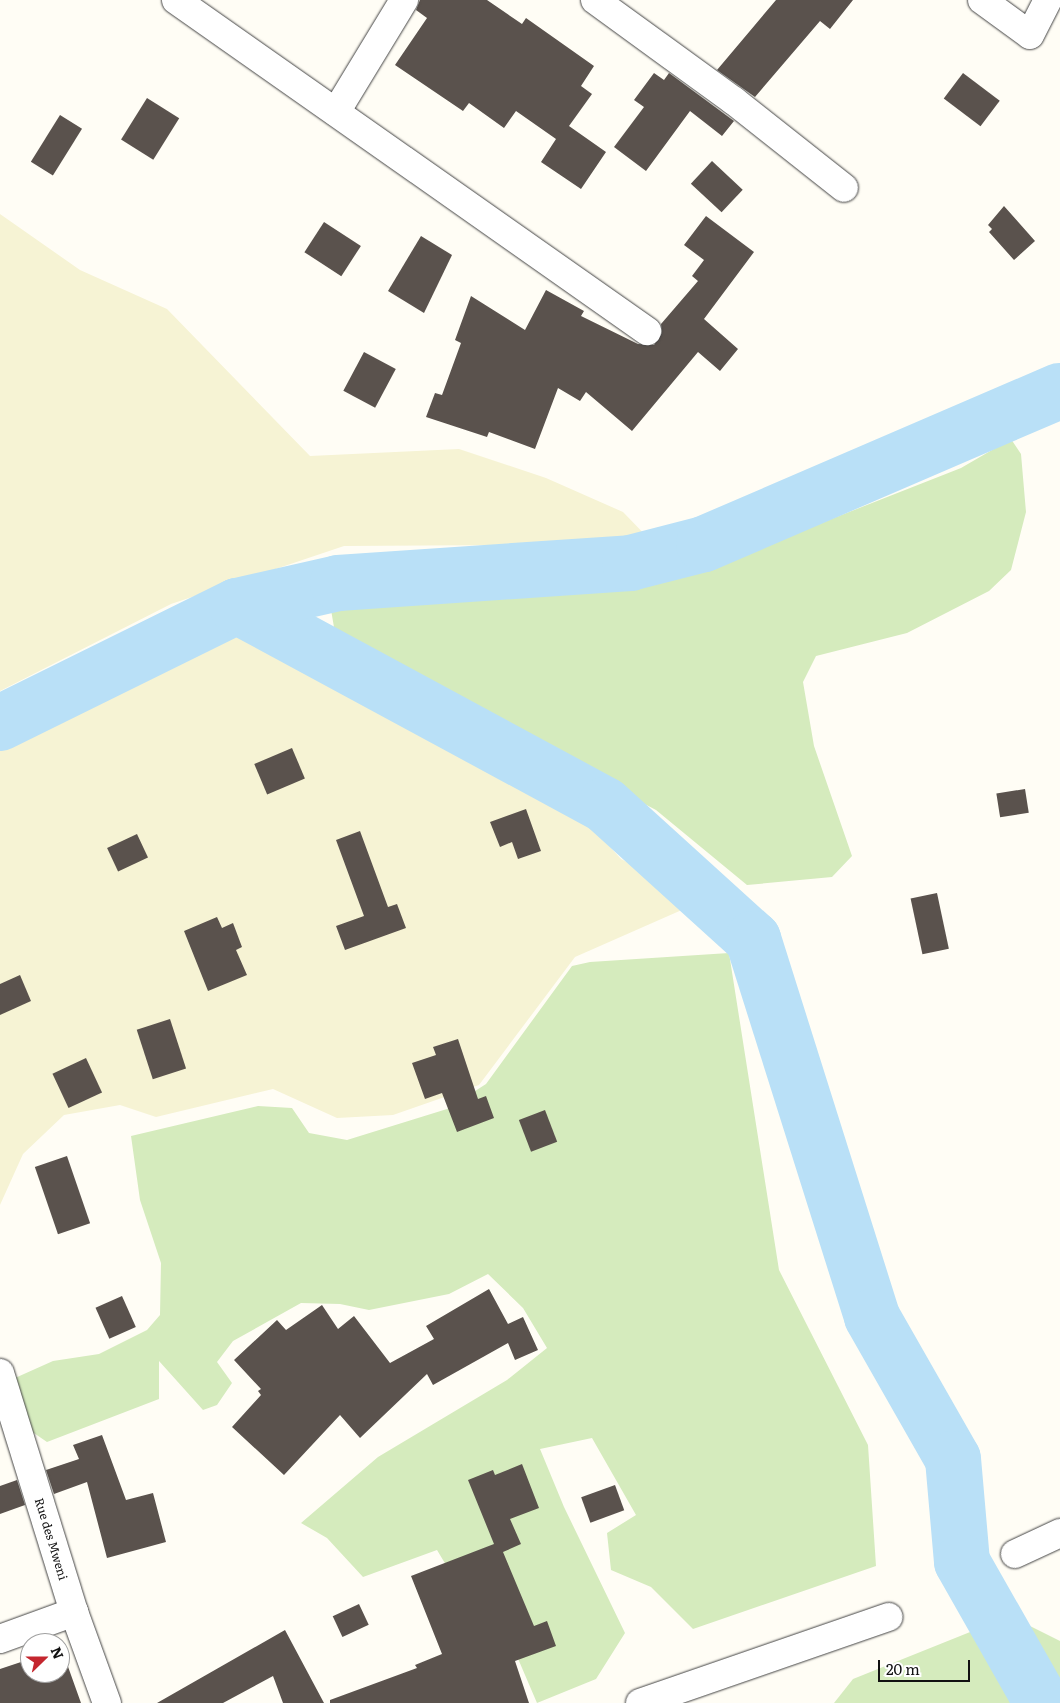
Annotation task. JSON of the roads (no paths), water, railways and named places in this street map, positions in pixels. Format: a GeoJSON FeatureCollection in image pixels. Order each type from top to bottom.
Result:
{"type":"FeatureCollection","features":[{"type":"Feature","properties":{"kind":"street"},"geometry":{"type":"LineString","coordinates":[[176,0],[647,331]]}},
{"type":"Feature","properties":{"kind":"street"},"geometry":{"type":"LineString","coordinates":[[336,112],[404,0]]}},
{"type":"Feature","properties":{"kind":"street"},"geometry":{"type":"LineString","coordinates":[[595,0],[734,101],[844,188]]}},
{"type":"Feature","properties":{"kind":"street"},"geometry":{"type":"LineString","coordinates":[[982,0],[1030,35],[1048,0]]}},
{"type":"Feature","properties":{"kind":"street","name":"Rue des Mweni"},"geometry":{"type":"LineString","coordinates":[[2,1387],[74,1612],[108,1703]]}},
{"type":"Feature","properties":{"kind":"street"},"geometry":{"type":"LineString","coordinates":[[1015,1554],[1060,1533]]}},
{"type":"Feature","properties":{"kind":"street"},"geometry":{"type":"LineString","coordinates":[[0,1639],[74,1612]]}},
{"type":"Feature","properties":{"kind":"street"},"geometry":{"type":"LineString","coordinates":[[640,1703],[889,1617]]}},
{"type":"Feature","properties":{"kind":"waterway"},"geometry":{"type":"LineString","coordinates":[[0,723],[237,606],[338,583],[630,563],[704,544],[1060,391]]}},
{"type":"Feature","properties":{"kind":"waterway"},"geometry":{"type":"LineString","coordinates":[[237,606],[605,805],[753,939],[872,1317],[953,1459],[962,1562],[1042,1703]]}}]}
